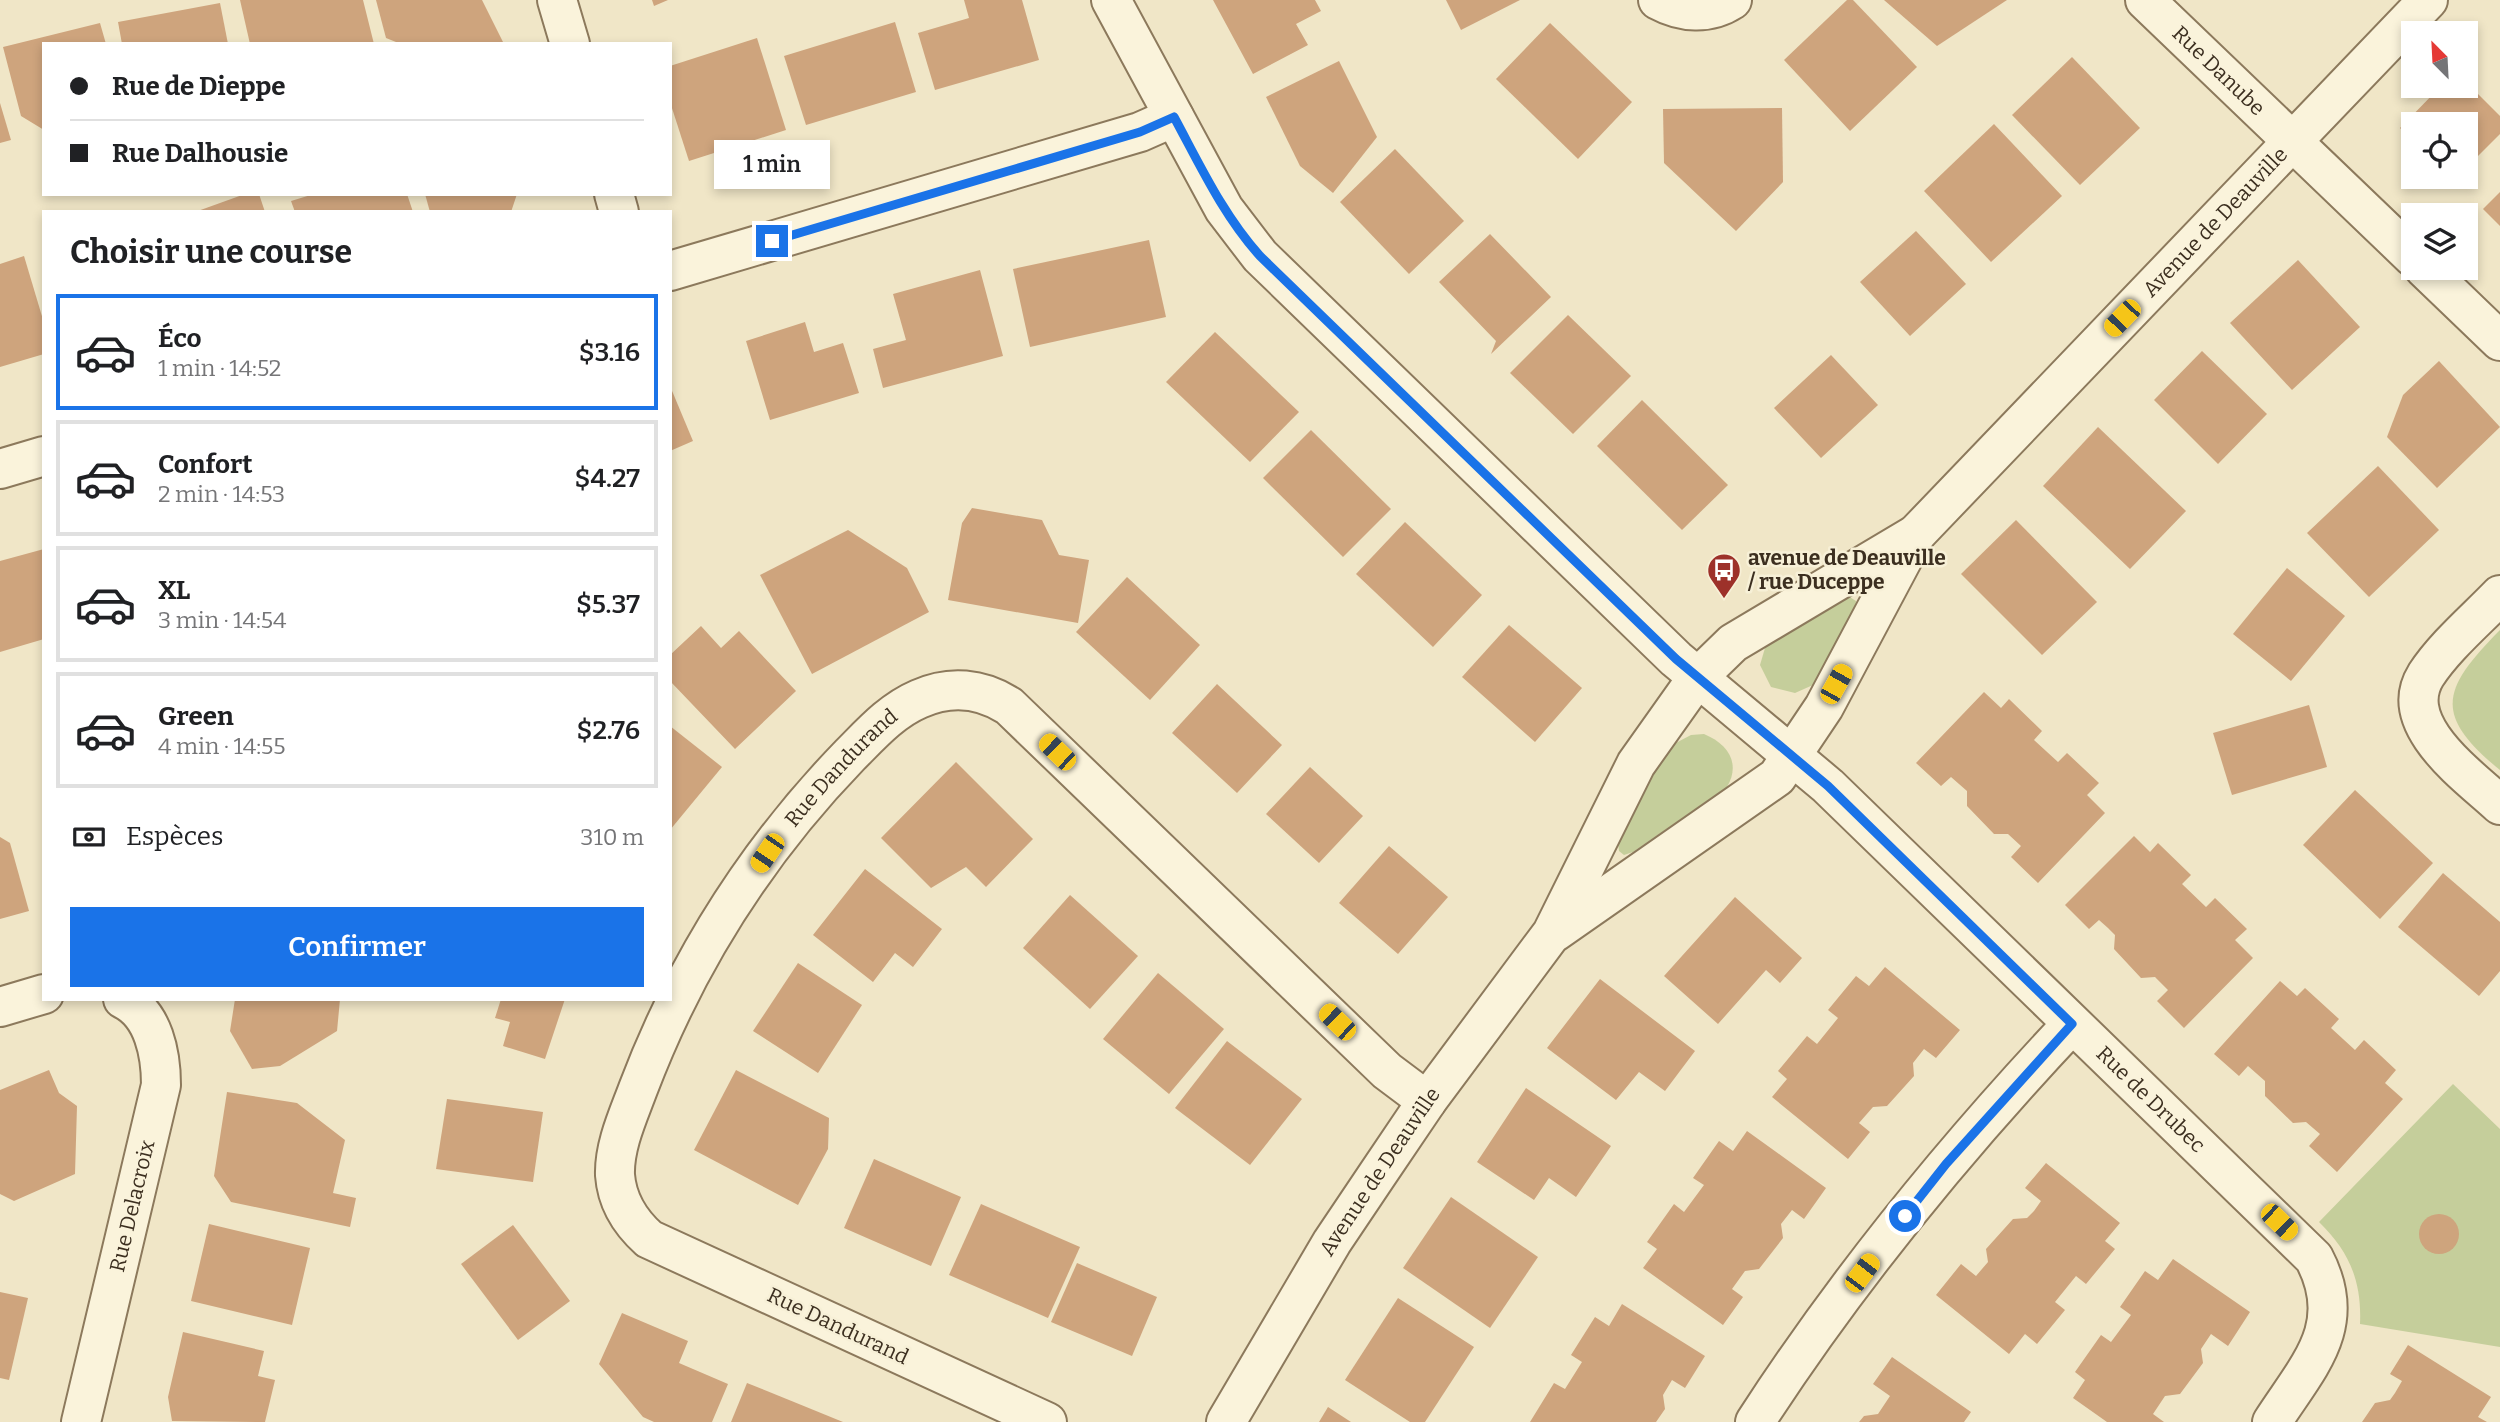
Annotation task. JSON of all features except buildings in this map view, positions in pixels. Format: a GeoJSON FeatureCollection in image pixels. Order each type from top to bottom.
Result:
{"type":"FeatureCollection","features":[{"type":"Feature","properties":{"kind":"street"},"geometry":{"type":"LineString","coordinates":[[557,0],[569,42]]}},
{"type":"Feature","properties":{"kind":"street","name":"Rue de Drubec"},"geometry":{"type":"LineString","coordinates":[[1111,0],[1224,209],[1239,233],[1260,256],[1697,678],[1828,786],[2298,1240],[2324,1278],[2329,1319],[2323,1341],[2272,1422]]}},
{"type":"Feature","properties":{"kind":"street"},"geometry":{"type":"LineString","coordinates":[[1658,0],[1675,9],[1701,11],[1732,0]]}},
{"type":"Feature","properties":{"kind":"street","name":"Rue Danube"},"geometry":{"type":"LineString","coordinates":[[2145,0],[2401,246]]}},
{"type":"Feature","properties":{"kind":"street","name":"Avenue de Deauville"},"geometry":{"type":"LineString","coordinates":[[1226,1422],[1332,1242],[1427,1101],[1552,933],[1636,764],[1697,678],[1733,643],[1916,534],[2428,0]]}},
{"type":"Feature","properties":{"kind":"street"},"geometry":{"type":"LineString","coordinates":[[672,270],[1130,135],[1174,117]]}},
{"type":"Feature","properties":{"kind":"street"},"geometry":{"type":"LineString","coordinates":[[2436,280],[2500,341]]}},
{"type":"Feature","properties":{"kind":"street"},"geometry":{"type":"LineString","coordinates":[[0,468],[42,457]]}},
{"type":"Feature","properties":{"kind":"street","name":"Avenue de Deauville"},"geometry":{"type":"LineString","coordinates":[[1552,933],[1777,777],[1792,758],[1868,627],[1916,534]]}},
{"type":"Feature","properties":{"kind":"street"},"geometry":{"type":"LineString","coordinates":[[2500,595],[2425,676],[2420,708],[2423,726],[2438,747],[2500,805]]}},
{"type":"Feature","properties":{"kind":"street","name":"Rue Dandurand"},"geometry":{"type":"LineString","coordinates":[[1047,1422],[649,1239],[633,1225],[618,1194],[615,1175],[617,1151],[629,1113],[657,1038],[689,973],[724,916],[803,806],[884,721],[920,698],[952,691],[976,690],[1009,706],[1387,1071],[1427,1101]]}},
{"type":"Feature","properties":{"kind":"street"},"geometry":{"type":"LineString","coordinates":[[0,1007],[42,995]]}},
{"type":"Feature","properties":{"kind":"street","name":"Rue Delacroix"},"geometry":{"type":"LineString","coordinates":[[81,1422],[161,1085],[161,1059],[154,1038],[144,1019],[125,1001]]}},
{"type":"Feature","properties":{"kind":"street"},"geometry":{"type":"LineString","coordinates":[[1755,1422],[1817,1332],[1946,1164],[2072,1024]]}},
{"type":"Feature","properties":{"kind":"green space"},"geometry":{"type":"Polygon","coordinates":[[[1848,596],[1856,601],[1855,611],[1813,685],[1795,693],[1771,687],[1760,665],[1765,648],[1774,639],[1848,596]]]}},
{"type":"Feature","properties":{"kind":"green space"},"geometry":{"type":"Polygon","coordinates":[[[2500,630],[2500,770],[2463,733],[2455,716],[2453,701],[2457,685],[2466,668],[2500,630]]]}},
{"type":"Feature","properties":{"kind":"green space"},"geometry":{"type":"Polygon","coordinates":[[[1704,734],[1720,743],[1730,755],[1733,770],[1727,787],[1633,852],[1624,855],[1619,851],[1617,836],[1670,746],[1691,735],[1704,734]]]}},
{"type":"Feature","properties":{"kind":"green space"},"geometry":{"type":"Polygon","coordinates":[[[2453,1084],[2500,1129],[2500,1347],[2360,1324],[2359,1294],[2352,1268],[2338,1244],[2319,1222],[2453,1084]]]}},
{"type":"Feature","properties":{"kind":"place","name":"avenue de Deauville / rue Duceppe"},"geometry":{"type":"Point","coordinates":[1724,600]}},
{"type":"Feature","properties":{"kind":"route"},"geometry":{"type":"LineString","coordinates":[[772,241],[1140,132],[1174,117],[1224,209],[1239,233],[1260,256],[1676,659],[1828,786],[2072,1024],[1946,1164],[1905,1216]]}}]}
